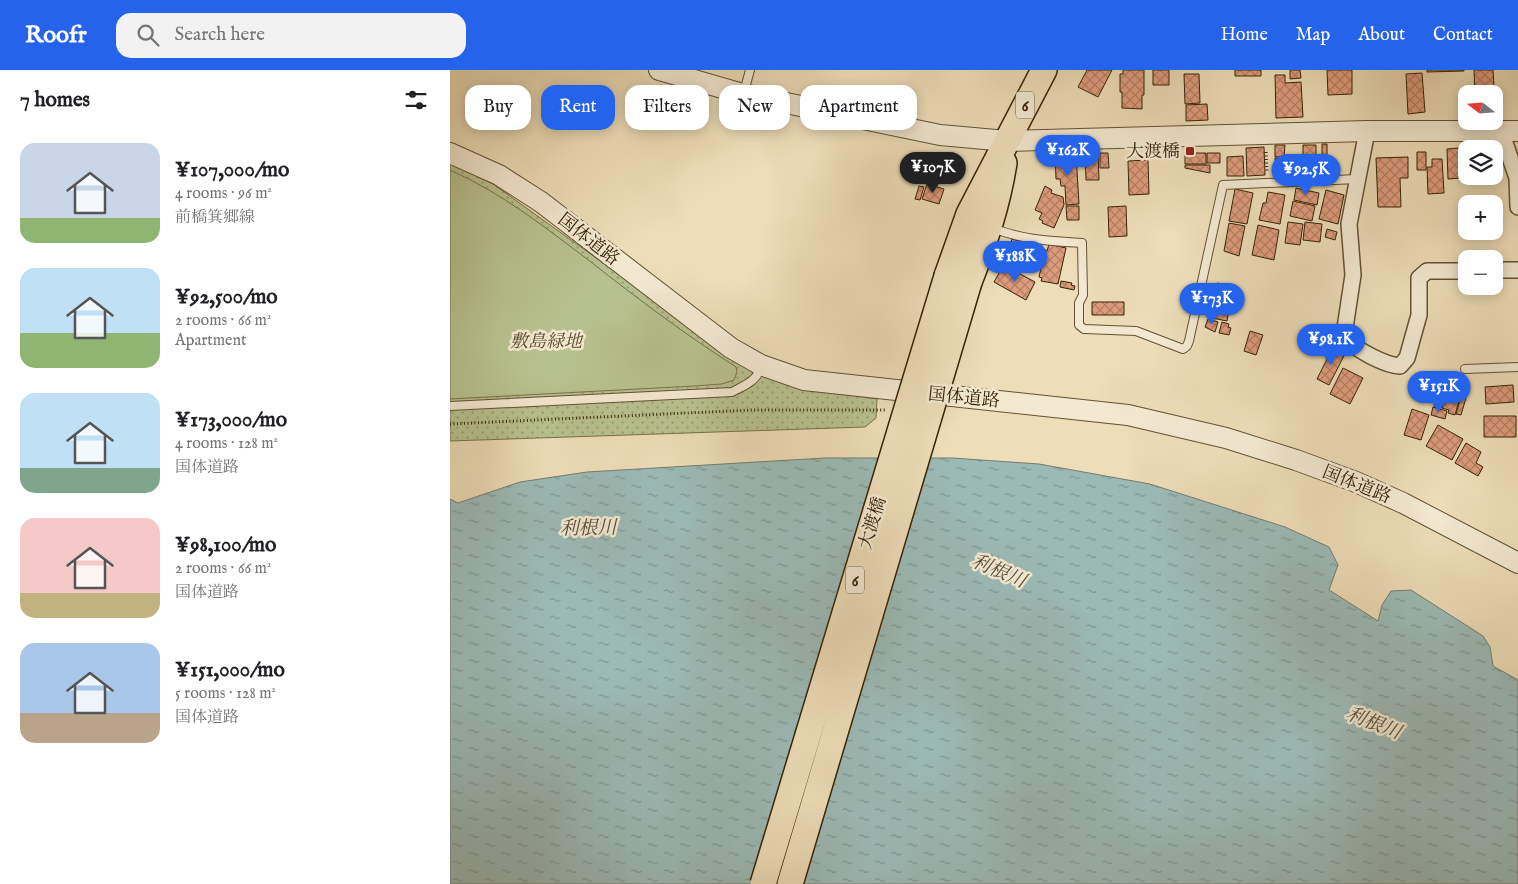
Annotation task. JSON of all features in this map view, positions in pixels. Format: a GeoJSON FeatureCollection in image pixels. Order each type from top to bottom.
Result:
{"type":"FeatureCollection","features":[{"type":"Feature","properties":{"kind":"main road","name":"6"},"geometry":{"type":"LineString","coordinates":[[958,279],[969,214],[1044,70]]}},
{"type":"Feature","properties":{"kind":"main road","name":"6"},"geometry":{"type":"LineString","coordinates":[[958,279],[990,227],[1001,183],[1007,141]]}},
{"type":"Feature","properties":{"kind":"main road","name":"大渡橋"},"geometry":{"type":"LineString","coordinates":[[762,884],[958,279]]}},
{"type":"Feature","properties":{"kind":"main road","name":"大渡橋"},"geometry":{"type":"LineString","coordinates":[[790,884],[958,279]]}},
{"type":"Feature","properties":{"kind":"street"},"geometry":{"type":"LineString","coordinates":[[669,72],[719,87]]}},
{"type":"Feature","properties":{"kind":"street"},"geometry":{"type":"LineString","coordinates":[[790,104],[940,135],[1007,141],[1367,131],[1510,131],[1517,178],[1518,206]]}},
{"type":"Feature","properties":{"kind":"street"},"geometry":{"type":"LineString","coordinates":[[1367,131],[1349,224],[1353,275],[1345,328],[1346,339],[1352,346],[1390,366],[1400,366],[1407,358],[1419,314],[1418,278],[1427,271],[1458,271]]}},
{"type":"Feature","properties":{"kind":"street","name":"国体道路"},"geometry":{"type":"LineString","coordinates":[[450,153],[500,175],[541,202],[731,348],[761,365],[804,380],[1128,415],[1226,438],[1296,460],[1356,482],[1404,503],[1518,563]]}},
{"type":"Feature","properties":{"kind":"street"},"geometry":{"type":"LineString","coordinates":[[1503,270],[1518,270]]}},
{"type":"Feature","properties":{"kind":"lane"},"geometry":{"type":"LineString","coordinates":[[746,85],[750,70]]}},
{"type":"Feature","properties":{"kind":"lane"},"geometry":{"type":"LineString","coordinates":[[990,227],[1004,233],[1042,240],[1082,243],[1083,295],[1079,303],[1079,325],[1084,329],[1136,330],[1183,349],[1190,341],[1224,185],[1357,179]]}},
{"type":"Feature","properties":{"kind":"lane"},"geometry":{"type":"LineString","coordinates":[[450,406],[732,392],[754,380],[758,375],[761,365]]}},
{"type":"Feature","properties":{"kind":"lane"},"geometry":{"type":"LineString","coordinates":[[1465,369],[1518,367]]}},
{"type":"Feature","properties":{"kind":"path"},"geometry":{"type":"LineString","coordinates":[[1265,134],[1267,183]]}},
{"type":"Feature","properties":{"kind":"path"},"geometry":{"type":"LineString","coordinates":[[450,424],[751,410],[886,410]]}},
{"type":"Feature","properties":{"kind":"green space","name":"敷島緑地"},"geometry":{"type":"Polygon","coordinates":[[[450,163],[493,184],[752,370],[785,384],[877,399],[876,418],[865,427],[450,441],[450,163]]]}},
{"type":"Feature","properties":{"kind":"green space","name":"敷島緑地"},"geometry":{"type":"Polygon","coordinates":[[[450,170],[506,200],[662,316],[736,367],[737,372],[734,380],[722,384],[694,386],[450,399],[450,170]]]}},
{"type":"Feature","properties":{"kind":"water","name":"利根川"},"geometry":{"type":"Polygon","coordinates":[[[825,458],[952,458],[1039,464],[1150,484],[1285,527],[1329,547],[1338,565],[1329,590],[1378,621],[1382,605],[1391,591],[1411,590],[1483,636],[1490,647],[1493,666],[1518,680],[1518,884],[450,884],[450,499],[458,503],[520,482],[587,472],[825,458]]]}},
{"type":"Feature","properties":{"kind":"building"},"geometry":{"type":"Polygon","coordinates":[[[1087,70],[1112,70],[1098,97],[1078,87],[1087,70]]]}},
{"type":"Feature","properties":{"kind":"building"},"geometry":{"type":"Polygon","coordinates":[[[1123,70],[1144,70],[1142,109],[1122,108],[1120,74],[1123,74],[1123,70]]]}},
{"type":"Feature","properties":{"kind":"building"},"geometry":{"type":"Polygon","coordinates":[[[1153,70],[1169,70],[1169,85],[1153,85],[1153,70]]]}},
{"type":"Feature","properties":{"kind":"building"},"geometry":{"type":"Polygon","coordinates":[[[1235,70],[1261,70],[1261,76],[1235,76],[1235,70]]]}},
{"type":"Feature","properties":{"kind":"building"},"geometry":{"type":"Polygon","coordinates":[[[1290,70],[1300,70],[1301,78],[1290,79],[1290,70]]]}},
{"type":"Feature","properties":{"kind":"building"},"geometry":{"type":"Polygon","coordinates":[[[1327,70],[1352,70],[1352,94],[1328,95],[1327,70]]]}},
{"type":"Feature","properties":{"kind":"building"},"geometry":{"type":"Polygon","coordinates":[[[1427,70],[1464,70],[1464,71],[1427,72],[1427,70]]]}},
{"type":"Feature","properties":{"kind":"building"},"geometry":{"type":"Polygon","coordinates":[[[1474,70],[1493,70],[1494,85],[1475,85],[1474,70]]]}},
{"type":"Feature","properties":{"kind":"building"},"geometry":{"type":"Polygon","coordinates":[[[1422,73],[1425,112],[1408,114],[1406,74],[1422,73]]]}},
{"type":"Feature","properties":{"kind":"building"},"geometry":{"type":"Polygon","coordinates":[[[1184,74],[1199,74],[1200,103],[1185,104],[1184,74]]]}},
{"type":"Feature","properties":{"kind":"building"},"geometry":{"type":"Polygon","coordinates":[[[1275,75],[1285,75],[1285,83],[1301,82],[1303,117],[1276,118],[1275,75]]]}},
{"type":"Feature","properties":{"kind":"building"},"geometry":{"type":"Polygon","coordinates":[[[1207,104],[1208,120],[1186,121],[1186,105],[1207,104]]]}},
{"type":"Feature","properties":{"kind":"building"},"geometry":{"type":"Polygon","coordinates":[[[1322,144],[1327,144],[1327,156],[1322,156],[1322,144]]]}},
{"type":"Feature","properties":{"kind":"building"},"geometry":{"type":"Polygon","coordinates":[[[1275,145],[1285,145],[1284,157],[1275,157],[1275,145]]]}},
{"type":"Feature","properties":{"kind":"building"},"geometry":{"type":"Polygon","coordinates":[[[1303,145],[1316,145],[1316,158],[1325,158],[1325,175],[1303,175],[1303,145]]]}},
{"type":"Feature","properties":{"kind":"building"},"geometry":{"type":"Polygon","coordinates":[[[1264,147],[1265,175],[1247,176],[1246,148],[1264,147]]]}},
{"type":"Feature","properties":{"kind":"building"},"geometry":{"type":"Polygon","coordinates":[[[1458,148],[1458,178],[1448,179],[1447,149],[1458,148]]]}},
{"type":"Feature","properties":{"kind":"building"},"geometry":{"type":"Polygon","coordinates":[[[1098,152],[1099,180],[1086,180],[1085,153],[1098,152]]]}},
{"type":"Feature","properties":{"kind":"building"},"geometry":{"type":"Polygon","coordinates":[[[1417,152],[1426,152],[1426,170],[1417,170],[1417,152]]]}},
{"type":"Feature","properties":{"kind":"building"},"geometry":{"type":"Polygon","coordinates":[[[1100,153],[1108,153],[1109,168],[1100,168],[1100,153]]]}},
{"type":"Feature","properties":{"kind":"building"},"geometry":{"type":"Polygon","coordinates":[[[1185,153],[1206,153],[1206,164],[1185,164],[1185,153]]]}},
{"type":"Feature","properties":{"kind":"building"},"geometry":{"type":"Polygon","coordinates":[[[1207,153],[1220,153],[1220,163],[1207,163],[1207,153]]]}},
{"type":"Feature","properties":{"kind":"building"},"geometry":{"type":"Polygon","coordinates":[[[1076,154],[1079,204],[1066,205],[1065,186],[1061,186],[1060,179],[1056,179],[1055,155],[1076,154]]]}},
{"type":"Feature","properties":{"kind":"building"},"geometry":{"type":"Polygon","coordinates":[[[1243,156],[1244,176],[1227,176],[1227,157],[1243,156]]]}},
{"type":"Feature","properties":{"kind":"building"},"geometry":{"type":"Polygon","coordinates":[[[1408,157],[1408,178],[1400,178],[1401,207],[1378,207],[1376,158],[1408,157]]]}},
{"type":"Feature","properties":{"kind":"building"},"geometry":{"type":"Polygon","coordinates":[[[1275,158],[1296,160],[1296,170],[1293,170],[1293,175],[1280,175],[1280,172],[1276,172],[1275,158]]]}},
{"type":"Feature","properties":{"kind":"building"},"geometry":{"type":"Polygon","coordinates":[[[1432,159],[1442,159],[1444,193],[1428,194],[1427,167],[1432,167],[1432,159]]]}},
{"type":"Feature","properties":{"kind":"building"},"geometry":{"type":"Polygon","coordinates":[[[1148,160],[1149,194],[1129,195],[1128,161],[1148,160]]]}},
{"type":"Feature","properties":{"kind":"building"},"geometry":{"type":"Polygon","coordinates":[[[1185,165],[1210,165],[1210,173],[1185,168],[1185,165]]]}},
{"type":"Feature","properties":{"kind":"building"},"geometry":{"type":"Polygon","coordinates":[[[927,184],[944,189],[939,204],[922,199],[927,184]]]}},
{"type":"Feature","properties":{"kind":"building"},"geometry":{"type":"Polygon","coordinates":[[[919,186],[924,187],[920,200],[915,199],[919,186]]]}},
{"type":"Feature","properties":{"kind":"building"},"geometry":{"type":"Polygon","coordinates":[[[1045,186],[1052,190],[1051,193],[1063,197],[1064,205],[1054,228],[1042,223],[1043,221],[1039,219],[1042,213],[1035,210],[1045,186]]]}},
{"type":"Feature","properties":{"kind":"building"},"geometry":{"type":"Polygon","coordinates":[[[1296,188],[1319,193],[1317,205],[1294,200],[1296,188]]]}},
{"type":"Feature","properties":{"kind":"building"},"geometry":{"type":"Polygon","coordinates":[[[1235,189],[1253,193],[1247,224],[1229,221],[1235,189]]]}},
{"type":"Feature","properties":{"kind":"building"},"geometry":{"type":"Polygon","coordinates":[[[1326,190],[1344,195],[1338,224],[1319,219],[1326,190]]]}},
{"type":"Feature","properties":{"kind":"building"},"geometry":{"type":"Polygon","coordinates":[[[1268,192],[1285,195],[1280,224],[1259,220],[1268,192]]]}},
{"type":"Feature","properties":{"kind":"building"},"geometry":{"type":"Polygon","coordinates":[[[1293,201],[1315,206],[1312,221],[1290,216],[1293,201]]]}},
{"type":"Feature","properties":{"kind":"building"},"geometry":{"type":"Polygon","coordinates":[[[1066,206],[1079,206],[1079,220],[1067,220],[1066,206]]]}},
{"type":"Feature","properties":{"kind":"building"},"geometry":{"type":"Polygon","coordinates":[[[1126,206],[1127,236],[1109,237],[1108,207],[1126,206]]]}},
{"type":"Feature","properties":{"kind":"building"},"geometry":{"type":"Polygon","coordinates":[[[1288,222],[1303,224],[1300,245],[1285,243],[1288,222]]]}},
{"type":"Feature","properties":{"kind":"building"},"geometry":{"type":"Polygon","coordinates":[[[1305,222],[1322,224],[1320,242],[1303,240],[1305,222]]]}},
{"type":"Feature","properties":{"kind":"building"},"geometry":{"type":"Polygon","coordinates":[[[1229,223],[1245,226],[1239,256],[1224,251],[1229,223]]]}},
{"type":"Feature","properties":{"kind":"building"},"geometry":{"type":"Polygon","coordinates":[[[1258,225],[1279,230],[1274,260],[1252,255],[1258,225]]]}},
{"type":"Feature","properties":{"kind":"building"},"geometry":{"type":"Polygon","coordinates":[[[1327,229],[1337,232],[1335,240],[1325,237],[1327,229]]]}},
{"type":"Feature","properties":{"kind":"building"},"geometry":{"type":"Polygon","coordinates":[[[1012,239],[1033,245],[1024,270],[1004,263],[1012,239]]]}},
{"type":"Feature","properties":{"kind":"building"},"geometry":{"type":"Polygon","coordinates":[[[1049,244],[1066,248],[1058,284],[1041,281],[1042,278],[1039,277],[1045,250],[1047,251],[1049,244]]]}},
{"type":"Feature","properties":{"kind":"building"},"geometry":{"type":"Polygon","coordinates":[[[1002,268],[1008,271],[1009,268],[1035,282],[1026,300],[994,282],[1002,268]]]}},
{"type":"Feature","properties":{"kind":"building"},"geometry":{"type":"Polygon","coordinates":[[[1061,281],[1072,283],[1071,285],[1075,286],[1074,290],[1060,287],[1061,281]]]}},
{"type":"Feature","properties":{"kind":"building"},"geometry":{"type":"Polygon","coordinates":[[[1217,283],[1233,286],[1227,321],[1207,317],[1210,304],[1213,304],[1217,283]]]}},
{"type":"Feature","properties":{"kind":"building"},"geometry":{"type":"Polygon","coordinates":[[[1092,302],[1124,302],[1124,315],[1092,315],[1092,302]]]}},
{"type":"Feature","properties":{"kind":"building"},"geometry":{"type":"Polygon","coordinates":[[[1208,319],[1218,322],[1215,332],[1205,327],[1208,319]]]}},
{"type":"Feature","properties":{"kind":"building"},"geometry":{"type":"Polygon","coordinates":[[[1222,322],[1229,324],[1228,327],[1231,328],[1229,335],[1219,333],[1222,322]]]}},
{"type":"Feature","properties":{"kind":"building"},"geometry":{"type":"Polygon","coordinates":[[[1250,331],[1263,335],[1256,355],[1244,351],[1250,331]]]}},
{"type":"Feature","properties":{"kind":"building"},"geometry":{"type":"Polygon","coordinates":[[[1333,347],[1345,354],[1329,385],[1317,379],[1333,347]]]}},
{"type":"Feature","properties":{"kind":"building"},"geometry":{"type":"Polygon","coordinates":[[[1343,368],[1363,378],[1350,404],[1330,394],[1343,368]]]}},
{"type":"Feature","properties":{"kind":"building"},"geometry":{"type":"Polygon","coordinates":[[[1443,377],[1449,379],[1440,408],[1434,406],[1443,377]]]}},
{"type":"Feature","properties":{"kind":"building"},"geometry":{"type":"Polygon","coordinates":[[[1456,384],[1462,386],[1462,394],[1447,389],[1448,385],[1455,387],[1456,384]]]}},
{"type":"Feature","properties":{"kind":"building"},"geometry":{"type":"Polygon","coordinates":[[[1513,385],[1514,402],[1486,404],[1485,387],[1513,385]]]}},
{"type":"Feature","properties":{"kind":"building"},"geometry":{"type":"Polygon","coordinates":[[[1447,390],[1461,394],[1455,415],[1448,413],[1449,410],[1442,408],[1447,390]]]}},
{"type":"Feature","properties":{"kind":"building"},"geometry":{"type":"Polygon","coordinates":[[[1461,397],[1466,398],[1461,415],[1456,414],[1461,397]]]}},
{"type":"Feature","properties":{"kind":"building"},"geometry":{"type":"Polygon","coordinates":[[[1433,407],[1447,411],[1445,419],[1431,415],[1433,407]]]}},
{"type":"Feature","properties":{"kind":"building"},"geometry":{"type":"Polygon","coordinates":[[[1412,409],[1429,415],[1421,440],[1404,435],[1412,409]]]}},
{"type":"Feature","properties":{"kind":"building"},"geometry":{"type":"Polygon","coordinates":[[[1484,416],[1516,416],[1516,437],[1484,437],[1484,416]]]}},
{"type":"Feature","properties":{"kind":"building"},"geometry":{"type":"Polygon","coordinates":[[[1438,425],[1463,439],[1452,460],[1426,446],[1438,425]]]}},
{"type":"Feature","properties":{"kind":"building"},"geometry":{"type":"Polygon","coordinates":[[[1466,443],[1481,452],[1476,463],[1483,467],[1478,476],[1455,463],[1466,443]]]}},
{"type":"Feature","properties":{"kind":"place","name":"大渡橋"},"geometry":{"type":"Point","coordinates":[1190,151]}}]}
